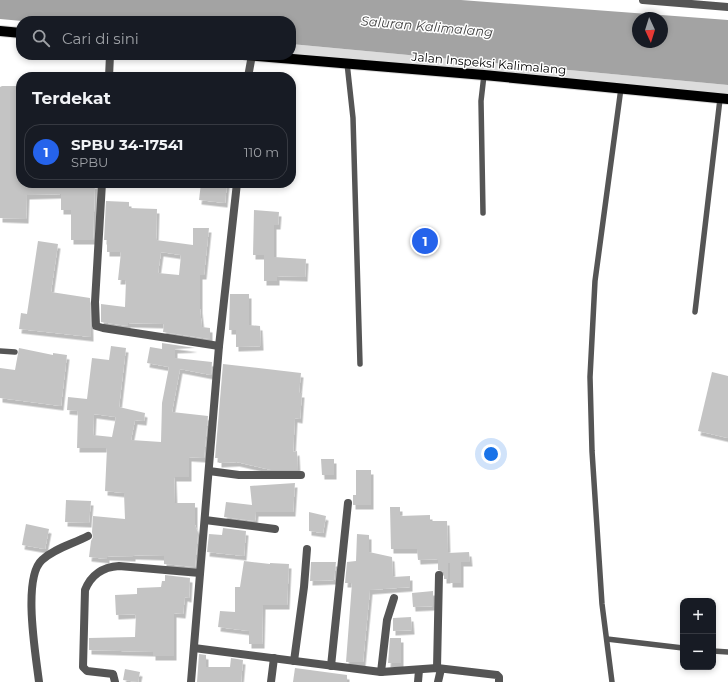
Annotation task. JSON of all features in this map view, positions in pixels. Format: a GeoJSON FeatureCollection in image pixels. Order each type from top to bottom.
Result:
{"type":"FeatureCollection","features":[{"type":"Feature","properties":{"kind":"main road"},"geometry":{"type":"LineString","coordinates":[[0,31],[16,33]]}},
{"type":"Feature","properties":{"kind":"main road","name":"Jalan Inspeksi Kalimalang"},"geometry":{"type":"LineString","coordinates":[[296,59],[484,75],[724,99]]}},
{"type":"Feature","properties":{"kind":"street"},"geometry":{"type":"LineString","coordinates":[[643,0],[674,1],[728,7]]}},
{"type":"Feature","properties":{"kind":"street"},"geometry":{"type":"LineString","coordinates":[[109,72],[110,60]]}},
{"type":"Feature","properties":{"kind":"street"},"geometry":{"type":"LineString","coordinates":[[249,72],[251,60]]}},
{"type":"Feature","properties":{"kind":"street"},"geometry":{"type":"LineString","coordinates":[[102,188],[94,322],[96,326],[219,346]]}},
{"type":"Feature","properties":{"kind":"street"},"geometry":{"type":"LineString","coordinates":[[191,682],[219,346],[236,188]]}},
{"type":"Feature","properties":{"kind":"street"},"geometry":{"type":"LineString","coordinates":[[209,471],[239,475],[301,475]]}},
{"type":"Feature","properties":{"kind":"street"},"geometry":{"type":"LineString","coordinates":[[331,666],[348,503]]}},
{"type":"Feature","properties":{"kind":"street"},"geometry":{"type":"LineString","coordinates":[[205,520],[275,529]]}},
{"type":"Feature","properties":{"kind":"street"},"geometry":{"type":"LineString","coordinates":[[39,682],[32,598],[35,570],[41,560],[54,550],[88,536]]}},
{"type":"Feature","properties":{"kind":"street"},"geometry":{"type":"LineString","coordinates":[[294,661],[304,587],[306,549]]}},
{"type":"Feature","properties":{"kind":"street"},"geometry":{"type":"LineString","coordinates":[[115,682],[113,674],[87,672],[83,667],[83,615],[85,590],[88,584],[99,571],[110,567],[119,566],[200,572]]}},
{"type":"Feature","properties":{"kind":"street"},"geometry":{"type":"LineString","coordinates":[[438,682],[439,575]]}},
{"type":"Feature","properties":{"kind":"street"},"geometry":{"type":"LineString","coordinates":[[381,672],[388,620],[394,598]]}},
{"type":"Feature","properties":{"kind":"street"},"geometry":{"type":"LineString","coordinates":[[194,648],[381,672],[439,668],[497,675],[499,677],[499,682]]}},
{"type":"Feature","properties":{"kind":"street"},"geometry":{"type":"LineString","coordinates":[[271,682],[274,658]]}},
{"type":"Feature","properties":{"kind":"street"},"geometry":{"type":"LineString","coordinates":[[418,682],[419,670]]}},
{"type":"Feature","properties":{"kind":"lane"},"geometry":{"type":"LineString","coordinates":[[346,63],[353,118],[360,364]]}},
{"type":"Feature","properties":{"kind":"lane"},"geometry":{"type":"LineString","coordinates":[[483,213],[481,101],[484,75]]}},
{"type":"Feature","properties":{"kind":"lane"},"geometry":{"type":"LineString","coordinates":[[612,682],[602,604],[592,451],[590,377],[595,281],[621,88]]}},
{"type":"Feature","properties":{"kind":"lane"},"geometry":{"type":"LineString","coordinates":[[695,312],[724,99]]}},
{"type":"Feature","properties":{"kind":"lane"},"geometry":{"type":"LineString","coordinates":[[0,351],[15,352]]}},
{"type":"Feature","properties":{"kind":"lane"},"geometry":{"type":"LineString","coordinates":[[607,639],[680,648]]}},
{"type":"Feature","properties":{"kind":"lane"},"geometry":{"type":"LineString","coordinates":[[716,651],[728,652]]}},
{"type":"Feature","properties":{"kind":"shaded area"},"geometry":{"type":"Polygon","coordinates":[[[296,44],[728,85],[728,99],[296,56],[296,44]]]}},
{"type":"Feature","properties":{"kind":"water","name":"Saluran Kalimalang"},"geometry":{"type":"Polygon","coordinates":[[[0,0],[461,0],[632,13],[632,48],[668,48],[668,16],[728,20],[728,85],[296,44],[296,16],[16,16],[16,20],[0,19],[0,0]]]}},
{"type":"Feature","properties":{"kind":"building"},"geometry":{"type":"Polygon","coordinates":[[[16,86],[16,188],[95,188],[93,240],[71,240],[71,210],[61,210],[61,194],[27,195],[26,219],[0,218],[0,87],[16,86]]]}},
{"type":"Feature","properties":{"kind":"building"},"geometry":{"type":"Polygon","coordinates":[[[200,188],[226,188],[225,203],[199,200],[200,188]]]}},
{"type":"Feature","properties":{"kind":"building"},"geometry":{"type":"Polygon","coordinates":[[[106,201],[129,202],[129,208],[157,209],[156,240],[193,245],[193,228],[209,228],[204,275],[200,275],[200,309],[202,327],[210,328],[210,339],[163,332],[164,324],[128,323],[128,326],[101,322],[101,304],[125,307],[126,280],[118,280],[121,252],[107,252],[107,240],[104,240],[106,201]],[[161,252],[158,273],[179,275],[181,255],[161,252]]]}},
{"type":"Feature","properties":{"kind":"building"},"geometry":{"type":"Polygon","coordinates":[[[254,210],[279,212],[278,225],[274,225],[274,257],[306,259],[305,277],[277,276],[277,281],[264,281],[264,255],[253,255],[254,210]]]}},
{"type":"Feature","properties":{"kind":"building"},"geometry":{"type":"Polygon","coordinates":[[[38,241],[58,244],[51,292],[90,298],[91,337],[19,329],[21,313],[27,314],[38,241]]]}},
{"type":"Feature","properties":{"kind":"building"},"geometry":{"type":"Polygon","coordinates":[[[230,294],[249,294],[249,325],[260,326],[261,346],[236,347],[236,330],[229,330],[230,294]]]}},
{"type":"Feature","properties":{"kind":"building"},"geometry":{"type":"Polygon","coordinates":[[[162,343],[195,348],[175,349],[175,358],[212,362],[211,375],[180,369],[172,412],[208,416],[204,458],[189,457],[189,477],[174,477],[175,503],[195,503],[195,525],[198,533],[195,567],[164,564],[164,556],[107,556],[107,559],[89,557],[93,537],[93,516],[125,519],[124,493],[105,491],[107,448],[77,448],[78,411],[67,410],[68,397],[87,399],[92,358],[109,360],[111,346],[126,348],[119,407],[145,413],[144,421],[135,420],[131,440],[161,442],[162,403],[169,367],[147,363],[150,347],[162,349],[162,343]],[[94,414],[93,435],[112,437],[116,417],[94,414]]]}},
{"type":"Feature","properties":{"kind":"building"},"geometry":{"type":"Polygon","coordinates":[[[19,348],[53,355],[53,353],[67,355],[61,406],[0,398],[0,368],[15,370],[19,348]]]}},
{"type":"Feature","properties":{"kind":"building"},"geometry":{"type":"Polygon","coordinates":[[[223,364],[301,373],[299,393],[302,393],[300,419],[295,418],[293,452],[297,451],[298,470],[271,470],[237,462],[219,463],[219,458],[215,458],[223,364]]]}},
{"type":"Feature","properties":{"kind":"building"},"geometry":{"type":"Polygon","coordinates":[[[712,372],[728,376],[728,438],[698,431],[712,372]]]}},
{"type":"Feature","properties":{"kind":"building"},"geometry":{"type":"Polygon","coordinates":[[[321,459],[334,459],[334,475],[322,475],[321,459]]]}},
{"type":"Feature","properties":{"kind":"building"},"geometry":{"type":"Polygon","coordinates":[[[356,470],[371,470],[371,505],[353,505],[353,495],[356,495],[356,470]]]}},
{"type":"Feature","properties":{"kind":"building"},"geometry":{"type":"Polygon","coordinates":[[[295,483],[293,512],[256,512],[255,521],[224,517],[226,502],[252,505],[250,486],[295,483]]]}},
{"type":"Feature","properties":{"kind":"building"},"geometry":{"type":"Polygon","coordinates":[[[66,500],[91,501],[89,523],[65,522],[66,500]]]}},
{"type":"Feature","properties":{"kind":"building"},"geometry":{"type":"Polygon","coordinates":[[[390,507],[400,507],[400,516],[430,515],[430,521],[447,521],[448,553],[469,552],[470,562],[461,562],[461,583],[450,583],[450,563],[448,563],[448,579],[444,579],[444,572],[438,570],[438,559],[418,560],[417,549],[391,549],[390,507]]]}},
{"type":"Feature","properties":{"kind":"building"},"geometry":{"type":"Polygon","coordinates":[[[309,512],[326,516],[323,533],[309,531],[309,512]]]}},
{"type":"Feature","properties":{"kind":"building"},"geometry":{"type":"Polygon","coordinates":[[[26,524],[49,529],[45,549],[22,545],[26,524]]]}},
{"type":"Feature","properties":{"kind":"building"},"geometry":{"type":"Polygon","coordinates":[[[223,528],[246,531],[244,556],[207,552],[209,534],[222,535],[223,528]]]}},
{"type":"Feature","properties":{"kind":"building"},"geometry":{"type":"Polygon","coordinates":[[[357,534],[369,535],[369,552],[392,557],[393,577],[410,576],[410,587],[370,590],[363,662],[346,662],[352,583],[345,583],[347,562],[356,561],[357,534]]]}},
{"type":"Feature","properties":{"kind":"building"},"geometry":{"type":"Polygon","coordinates":[[[244,561],[270,564],[289,564],[287,605],[263,605],[262,644],[249,644],[249,631],[218,627],[220,611],[235,612],[235,587],[240,587],[244,561]]]}},
{"type":"Feature","properties":{"kind":"building"},"geometry":{"type":"Polygon","coordinates":[[[311,562],[336,562],[334,580],[310,581],[311,562]]]}},
{"type":"Feature","properties":{"kind":"building"},"geometry":{"type":"Polygon","coordinates":[[[165,575],[190,578],[189,598],[185,597],[183,614],[174,613],[174,656],[153,656],[153,652],[89,650],[89,638],[135,637],[136,614],[116,615],[115,595],[137,594],[137,588],[161,587],[162,581],[165,581],[165,575]]]}},
{"type":"Feature","properties":{"kind":"building"},"geometry":{"type":"Polygon","coordinates":[[[433,591],[433,606],[413,607],[412,593],[433,591]]]}},
{"type":"Feature","properties":{"kind":"building"},"geometry":{"type":"Polygon","coordinates":[[[411,617],[412,630],[393,631],[393,618],[411,617]]]}},
{"type":"Feature","properties":{"kind":"building"},"geometry":{"type":"Polygon","coordinates":[[[390,638],[401,638],[401,663],[388,663],[390,638]]]}},
{"type":"Feature","properties":{"kind":"building"},"geometry":{"type":"Polygon","coordinates":[[[199,654],[206,655],[206,667],[230,667],[231,658],[243,660],[241,682],[197,682],[199,654]]]}},
{"type":"Feature","properties":{"kind":"building"},"geometry":{"type":"Polygon","coordinates":[[[295,668],[347,675],[347,682],[293,682],[295,668]]]}},
{"type":"Feature","properties":{"kind":"building"},"geometry":{"type":"Polygon","coordinates":[[[125,669],[140,672],[138,682],[123,680],[125,669]]]}},
{"type":"Feature","properties":{"kind":"place","name":"SPBU 34-17541"},"geometry":{"type":"Point","coordinates":[425,241]}}]}
